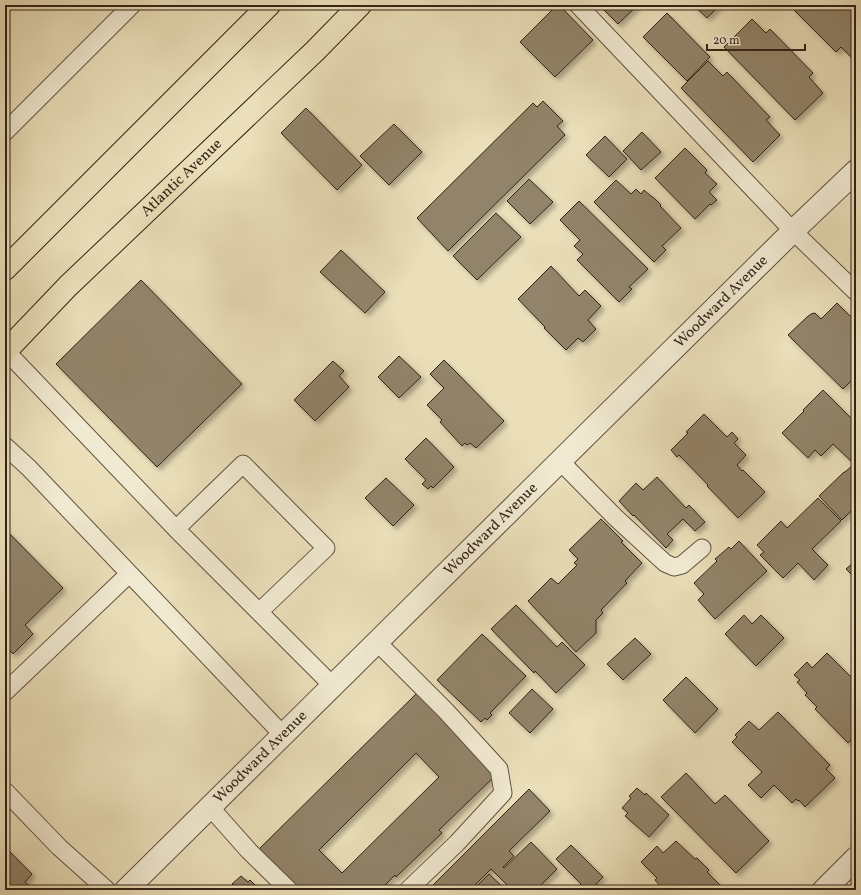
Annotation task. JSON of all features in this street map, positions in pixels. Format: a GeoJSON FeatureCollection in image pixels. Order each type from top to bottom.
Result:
{"type":"FeatureCollection","features":[{"type":"Feature","properties":{"kind":"main road","name":"Atlantic Avenue"},"geometry":{"type":"LineString","coordinates":[[6,352],[68,286],[315,51],[360,5]]}},
{"type":"Feature","properties":{"kind":"main road"},"geometry":{"type":"LineString","coordinates":[[5,269],[268,6]]}},
{"type":"Feature","properties":{"kind":"street","name":"Woodward Avenue"},"geometry":{"type":"LineString","coordinates":[[126,890],[793,231],[856,171]]}},
{"type":"Feature","properties":{"kind":"street"},"geometry":{"type":"LineString","coordinates":[[824,890],[856,858]]}},
{"type":"Feature","properties":{"kind":"lane"},"geometry":{"type":"LineString","coordinates":[[5,132],[132,5]]}},
{"type":"Feature","properties":{"kind":"lane"},"geometry":{"type":"LineString","coordinates":[[578,5],[793,231],[856,292]]}},
{"type":"Feature","properties":{"kind":"lane"},"geometry":{"type":"LineString","coordinates":[[6,352],[176,529],[333,686]]}},
{"type":"Feature","properties":{"kind":"lane"},"geometry":{"type":"LineString","coordinates":[[5,446],[29,468],[283,735]]}},
{"type":"Feature","properties":{"kind":"lane"},"geometry":{"type":"LineString","coordinates":[[560,461],[615,517],[665,563],[674,567],[682,565],[702,548]]}},
{"type":"Feature","properties":{"kind":"lane"},"geometry":{"type":"LineString","coordinates":[[176,529],[243,464],[326,548],[259,612]]}},
{"type":"Feature","properties":{"kind":"lane"},"geometry":{"type":"LineString","coordinates":[[5,692],[129,574]]}},
{"type":"Feature","properties":{"kind":"lane"},"geometry":{"type":"LineString","coordinates":[[377,642],[446,711],[499,769],[503,793],[457,842],[408,890]]}},
{"type":"Feature","properties":{"kind":"lane"},"geometry":{"type":"LineString","coordinates":[[5,791],[59,847],[107,890]]}},
{"type":"Feature","properties":{"kind":"lane"},"geometry":{"type":"LineString","coordinates":[[210,807],[249,851],[289,890]]}},
{"type":"Feature","properties":{"kind":"building"},"geometry":{"type":"Polygon","coordinates":[[[557,5],[559,5],[593,40],[555,77],[520,42],[557,5]]]}},
{"type":"Feature","properties":{"kind":"building"},"geometry":{"type":"Polygon","coordinates":[[[599,5],[638,5],[618,24],[599,5]]]}},
{"type":"Feature","properties":{"kind":"building"},"geometry":{"type":"Polygon","coordinates":[[[693,5],[720,5],[707,18],[693,5]]]}},
{"type":"Feature","properties":{"kind":"building"},"geometry":{"type":"Polygon","coordinates":[[[795,5],[854,5],[856,7],[856,60],[855,61],[841,47],[836,52],[792,8],[795,5]]]}},
{"type":"Feature","properties":{"kind":"building"},"geometry":{"type":"Polygon","coordinates":[[[667,13],[710,57],[687,81],[643,37],[667,13]]]}},
{"type":"Feature","properties":{"kind":"building"},"geometry":{"type":"Polygon","coordinates":[[[752,19],[766,33],[770,29],[813,73],[809,77],[823,93],[795,120],[724,47],[752,19]]]}},
{"type":"Feature","properties":{"kind":"building"},"geometry":{"type":"Polygon","coordinates":[[[708,61],[723,76],[727,72],[770,117],[766,120],[780,135],[753,162],[681,88],[708,61]]]}},
{"type":"Feature","properties":{"kind":"building"},"geometry":{"type":"Polygon","coordinates":[[[543,101],[563,121],[557,126],[565,135],[448,251],[417,218],[533,103],[537,107],[543,101]]]}},
{"type":"Feature","properties":{"kind":"building"},"geometry":{"type":"Polygon","coordinates":[[[306,108],[362,165],[337,190],[281,133],[306,108]]]}},
{"type":"Feature","properties":{"kind":"building"},"geometry":{"type":"Polygon","coordinates":[[[394,124],[422,152],[389,185],[360,156],[394,124]]]}},
{"type":"Feature","properties":{"kind":"building"},"geometry":{"type":"Polygon","coordinates":[[[642,132],[661,152],[641,170],[623,151],[642,132]]]}},
{"type":"Feature","properties":{"kind":"building"},"geometry":{"type":"Polygon","coordinates":[[[605,136],[627,159],[609,177],[586,155],[605,136]]]}},
{"type":"Feature","properties":{"kind":"building"},"geometry":{"type":"Polygon","coordinates":[[[685,148],[707,170],[705,173],[717,184],[709,192],[717,200],[711,205],[710,204],[695,219],[655,178],[685,148]]]}},
{"type":"Feature","properties":{"kind":"building"},"geometry":{"type":"Polygon","coordinates":[[[529,179],[553,202],[530,224],[507,201],[529,179]]]}},
{"type":"Feature","properties":{"kind":"building"},"geometry":{"type":"Polygon","coordinates":[[[616,180],[631,194],[636,189],[641,194],[644,190],[661,205],[660,206],[681,228],[662,246],[666,250],[654,262],[594,202],[616,180]]]}},
{"type":"Feature","properties":{"kind":"building"},"geometry":{"type":"Polygon","coordinates":[[[579,201],[648,269],[629,287],[632,289],[619,302],[577,260],[583,254],[574,246],[580,240],[560,220],[579,201]]]}},
{"type":"Feature","properties":{"kind":"building"},"geometry":{"type":"Polygon","coordinates":[[[496,213],[521,237],[477,280],[453,256],[496,213]]]}},
{"type":"Feature","properties":{"kind":"building"},"geometry":{"type":"Polygon","coordinates":[[[341,250],[385,292],[365,313],[320,272],[341,250]]]}},
{"type":"Feature","properties":{"kind":"building"},"geometry":{"type":"Polygon","coordinates":[[[551,266],[579,296],[585,290],[601,306],[588,320],[596,329],[583,342],[578,338],[566,350],[518,299],[551,266]]]}},
{"type":"Feature","properties":{"kind":"building"},"geometry":{"type":"Polygon","coordinates":[[[141,280],[242,384],[157,467],[56,364],[141,280]]]}},
{"type":"Feature","properties":{"kind":"building"},"geometry":{"type":"Polygon","coordinates":[[[837,303],[856,322],[856,376],[843,389],[788,335],[811,314],[815,313],[821,319],[837,303]]]}},
{"type":"Feature","properties":{"kind":"building"},"geometry":{"type":"Polygon","coordinates":[[[399,356],[421,377],[399,398],[378,377],[399,356]]]}},
{"type":"Feature","properties":{"kind":"building"},"geometry":{"type":"Polygon","coordinates":[[[444,360],[504,421],[476,448],[470,443],[467,445],[465,443],[462,446],[440,422],[442,420],[427,405],[444,388],[430,374],[444,360]]]}},
{"type":"Feature","properties":{"kind":"building"},"geometry":{"type":"Polygon","coordinates":[[[333,361],[344,371],[339,376],[349,387],[315,421],[294,400],[333,361]]]}},
{"type":"Feature","properties":{"kind":"building"},"geometry":{"type":"Polygon","coordinates":[[[856,385],[856,395],[851,390],[856,385]]]}},
{"type":"Feature","properties":{"kind":"building"},"geometry":{"type":"Polygon","coordinates":[[[823,390],[856,423],[856,506],[842,520],[819,496],[854,464],[833,444],[821,456],[815,450],[808,458],[782,433],[823,390]]]}},
{"type":"Feature","properties":{"kind":"building"},"geometry":{"type":"Polygon","coordinates":[[[704,414],[727,437],[732,432],[738,439],[734,443],[746,455],[737,465],[765,492],[738,518],[679,455],[677,457],[671,450],[704,414]]]}},
{"type":"Feature","properties":{"kind":"building"},"geometry":{"type":"Polygon","coordinates":[[[426,438],[454,467],[433,488],[431,486],[428,489],[422,484],[426,480],[405,459],[426,438]]]}},
{"type":"Feature","properties":{"kind":"building"},"geometry":{"type":"Polygon","coordinates":[[[657,477],[686,508],[689,505],[705,522],[695,531],[683,519],[667,534],[673,540],[666,548],[619,501],[636,483],[643,490],[657,477]]]}},
{"type":"Feature","properties":{"kind":"building"},"geometry":{"type":"Polygon","coordinates":[[[386,478],[414,505],[393,526],[365,498],[386,478]]]}},
{"type":"Feature","properties":{"kind":"building"},"geometry":{"type":"Polygon","coordinates":[[[818,498],[841,521],[812,549],[828,565],[814,580],[798,563],[783,578],[760,555],[764,552],[757,545],[781,521],[787,528],[818,498]]]}},
{"type":"Feature","properties":{"kind":"building"},"geometry":{"type":"Polygon","coordinates":[[[601,519],[642,563],[625,581],[627,583],[601,610],[603,613],[596,620],[596,633],[576,652],[528,601],[551,578],[558,584],[577,565],[574,563],[578,559],[569,550],[601,519]]]}},
{"type":"Feature","properties":{"kind":"building"},"geometry":{"type":"Polygon","coordinates":[[[5,529],[63,588],[25,625],[33,634],[13,654],[5,645],[5,529]]]}},
{"type":"Feature","properties":{"kind":"building"},"geometry":{"type":"Polygon","coordinates":[[[739,541],[767,571],[715,619],[698,600],[704,594],[694,583],[717,561],[715,559],[729,547],[731,549],[739,541]]]}},
{"type":"Feature","properties":{"kind":"building"},"geometry":{"type":"Polygon","coordinates":[[[856,560],[856,579],[846,569],[856,560]]]}},
{"type":"Feature","properties":{"kind":"building"},"geometry":{"type":"Polygon","coordinates":[[[516,605],[557,647],[562,642],[585,665],[556,693],[491,629],[516,605]]]}},
{"type":"Feature","properties":{"kind":"building"},"geometry":{"type":"Polygon","coordinates":[[[744,615],[752,624],[761,615],[784,638],[756,666],[725,634],[744,615]]]}},
{"type":"Feature","properties":{"kind":"building"},"geometry":{"type":"Polygon","coordinates":[[[482,634],[526,676],[490,713],[492,715],[487,720],[485,718],[481,722],[437,680],[482,634]]]}},
{"type":"Feature","properties":{"kind":"building"},"geometry":{"type":"Polygon","coordinates":[[[635,638],[651,654],[623,680],[607,664],[635,638]]]}},
{"type":"Feature","properties":{"kind":"building"},"geometry":{"type":"Polygon","coordinates":[[[827,653],[856,682],[856,735],[848,743],[815,709],[817,707],[805,695],[807,693],[797,682],[800,680],[794,675],[807,662],[812,668],[827,653]]]}},
{"type":"Feature","properties":{"kind":"building"},"geometry":{"type":"Polygon","coordinates":[[[686,677],[718,709],[695,733],[663,700],[686,677]]]}},
{"type":"Feature","properties":{"kind":"building"},"geometry":{"type":"Polygon","coordinates":[[[532,689],[553,709],[530,733],[509,713],[532,689]]]}},
{"type":"Feature","properties":{"kind":"building"},"geometry":{"type":"Polygon","coordinates":[[[419,691],[497,774],[439,830],[442,833],[396,877],[395,875],[380,890],[299,890],[275,866],[257,851],[419,691]],[[416,753],[319,850],[342,873],[439,777],[416,753]]]}},
{"type":"Feature","properties":{"kind":"building"},"geometry":{"type":"Polygon","coordinates":[[[778,712],[830,765],[826,769],[835,778],[805,807],[799,800],[798,801],[796,799],[792,803],[774,785],[761,798],[748,785],[762,772],[732,742],[737,737],[735,735],[749,721],[759,730],[778,712]]]}},
{"type":"Feature","properties":{"kind":"building"},"geometry":{"type":"Polygon","coordinates":[[[686,773],[715,804],[725,795],[769,841],[736,873],[661,797],[686,773]]]}},
{"type":"Feature","properties":{"kind":"building"},"geometry":{"type":"Polygon","coordinates":[[[637,788],[645,795],[646,793],[669,815],[649,837],[625,816],[628,813],[622,808],[631,798],[629,796],[637,788]]]}},
{"type":"Feature","properties":{"kind":"building"},"geometry":{"type":"Polygon","coordinates":[[[529,789],[550,811],[509,851],[514,856],[503,867],[504,868],[531,842],[557,869],[536,890],[512,890],[491,869],[470,890],[428,890],[529,789]]]}},
{"type":"Feature","properties":{"kind":"building"},"geometry":{"type":"Polygon","coordinates":[[[676,841],[709,870],[707,872],[721,886],[719,890],[664,890],[655,880],[657,878],[641,862],[657,846],[663,853],[676,841]]]}},
{"type":"Feature","properties":{"kind":"building"},"geometry":{"type":"Polygon","coordinates":[[[571,845],[603,877],[596,884],[601,890],[575,890],[581,884],[556,859],[571,845]]]}},
{"type":"Feature","properties":{"kind":"building"},"geometry":{"type":"Polygon","coordinates":[[[5,847],[32,874],[25,882],[32,890],[5,890],[5,847]]]}},
{"type":"Feature","properties":{"kind":"building"},"geometry":{"type":"Polygon","coordinates":[[[489,874],[506,890],[473,890],[489,874]]]}},
{"type":"Feature","properties":{"kind":"building"},"geometry":{"type":"Polygon","coordinates":[[[241,876],[248,882],[250,880],[260,890],[238,890],[232,884],[241,876]]]}}]}
